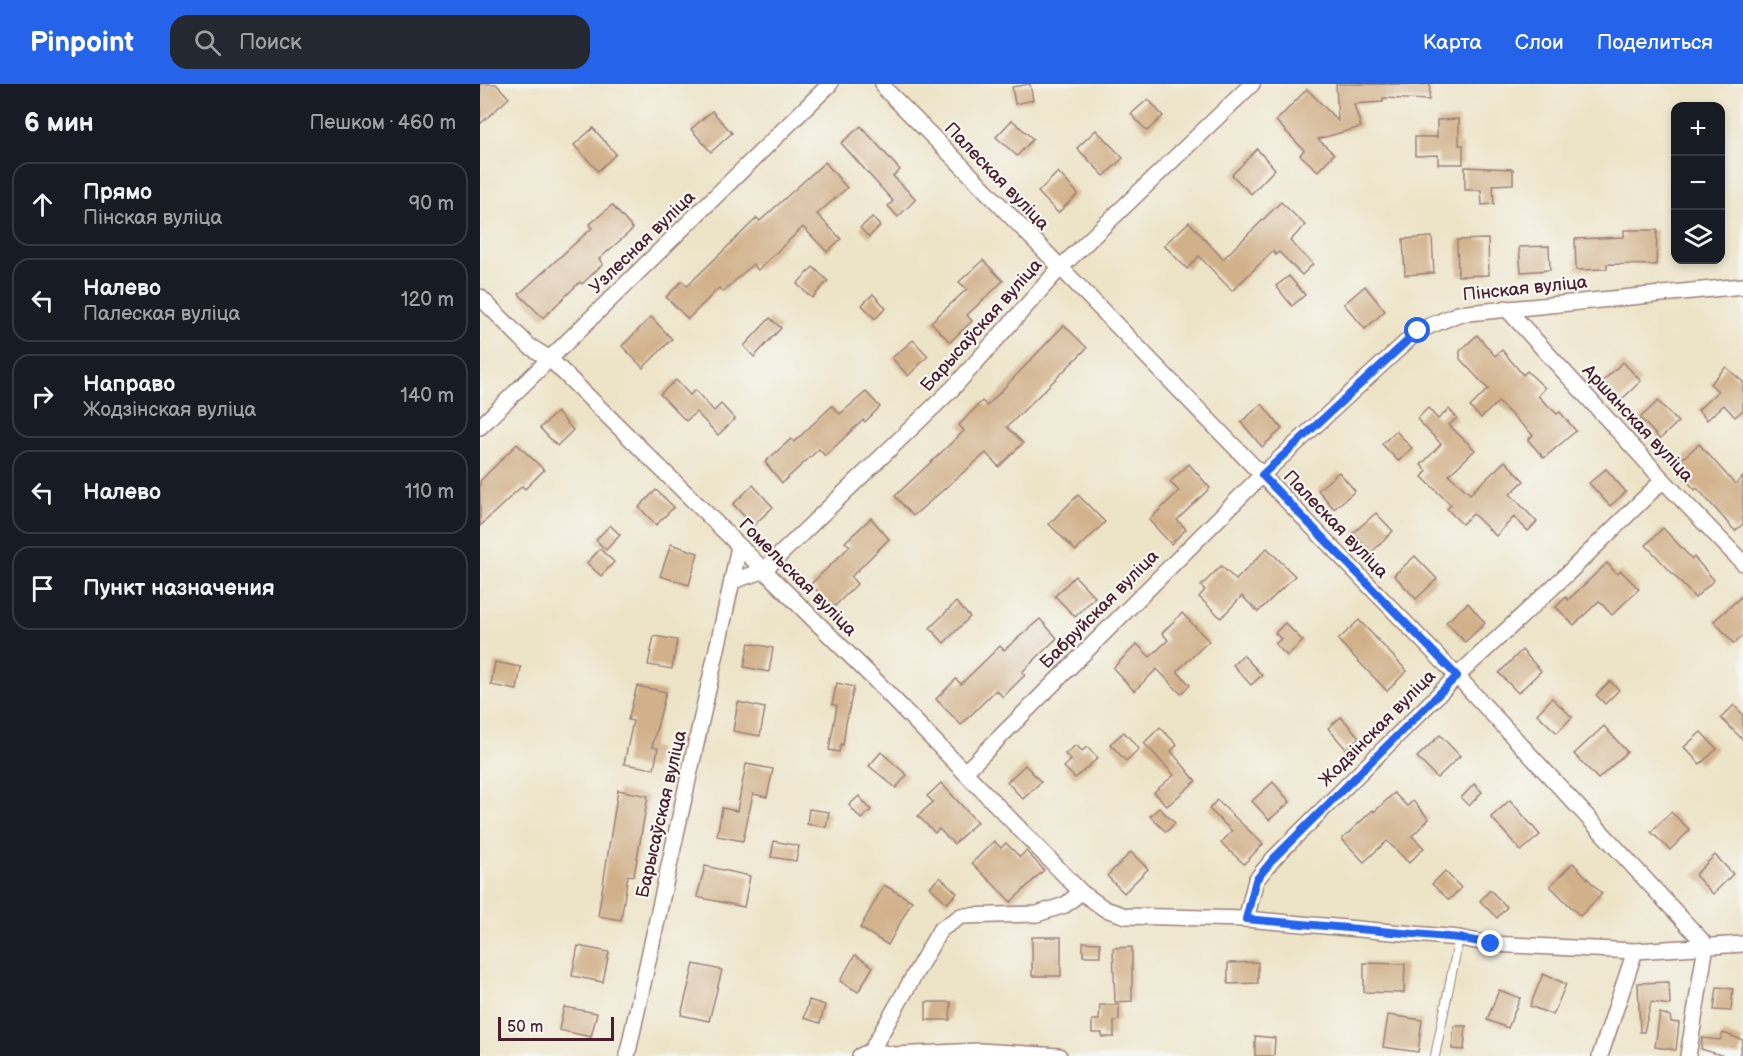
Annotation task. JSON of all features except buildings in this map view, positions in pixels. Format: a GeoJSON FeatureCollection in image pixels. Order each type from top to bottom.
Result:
{"type":"FeatureCollection","features":[{"type":"Feature","properties":{"kind":"street","name":"Узлесная вуліца"},"geometry":{"type":"LineString","coordinates":[[480,427],[830,84]]}},
{"type":"Feature","properties":{"kind":"street","name":"Палеская вуліца"},"geometry":{"type":"LineString","coordinates":[[883,84],[887,92],[1457,676],[1706,945]]}},
{"type":"Feature","properties":{"kind":"street","name":"Барысаўская вуліца"},"geometry":{"type":"LineString","coordinates":[[732,581],[763,571],[953,388],[1060,268],[1252,84]]}},
{"type":"Feature","properties":{"kind":"street","name":"Пінская вуліца"},"geometry":{"type":"LineString","coordinates":[[1262,475],[1418,331],[1458,314],[1743,286]]}},
{"type":"Feature","properties":{"kind":"street","name":"Гомельская вуліца"},"geometry":{"type":"LineString","coordinates":[[480,297],[530,346],[550,359],[965,772],[1081,891],[1105,909],[1126,916],[1246,919],[1459,938],[1491,944],[1635,951],[1743,944]]}},
{"type":"Feature","properties":{"kind":"street","name":"Аршанская вуліца"},"geometry":{"type":"LineString","coordinates":[[1506,308],[1663,480],[1743,563]]}},
{"type":"Feature","properties":{"kind":"street","name":"Бабруйская вуліца"},"geometry":{"type":"LineString","coordinates":[[965,772],[1262,475]]}},
{"type":"Feature","properties":{"kind":"street","name":"Жодзінская вуліца"},"geometry":{"type":"LineString","coordinates":[[1246,919],[1256,880],[1274,858],[1457,676],[1565,576],[1663,480]]}},
{"type":"Feature","properties":{"kind":"street","name":"Барысаўская вуліца"},"geometry":{"type":"LineString","coordinates":[[627,1056],[739,546]]}},
{"type":"Feature","properties":{"kind":"street"},"geometry":{"type":"LineString","coordinates":[[1059,1056],[979,1051],[865,1053],[940,930],[961,916],[1037,914],[1065,905],[1081,891]]}},
{"type":"Feature","properties":{"kind":"street"},"geometry":{"type":"LineString","coordinates":[[1688,1056],[1706,945]]}},
{"type":"Feature","properties":{"kind":"street"},"geometry":{"type":"LineString","coordinates":[[1600,1056],[1635,951]]}},
{"type":"Feature","properties":{"kind":"lane"},"geometry":{"type":"LineString","coordinates":[[1435,1056],[1459,938]]}},
{"type":"Feature","properties":{"kind":"route"},"geometry":{"type":"LineString","coordinates":[[1418,331],[1262,475],[1457,676],[1274,858],[1256,880],[1246,919],[1459,938],[1491,944]]}}]}
